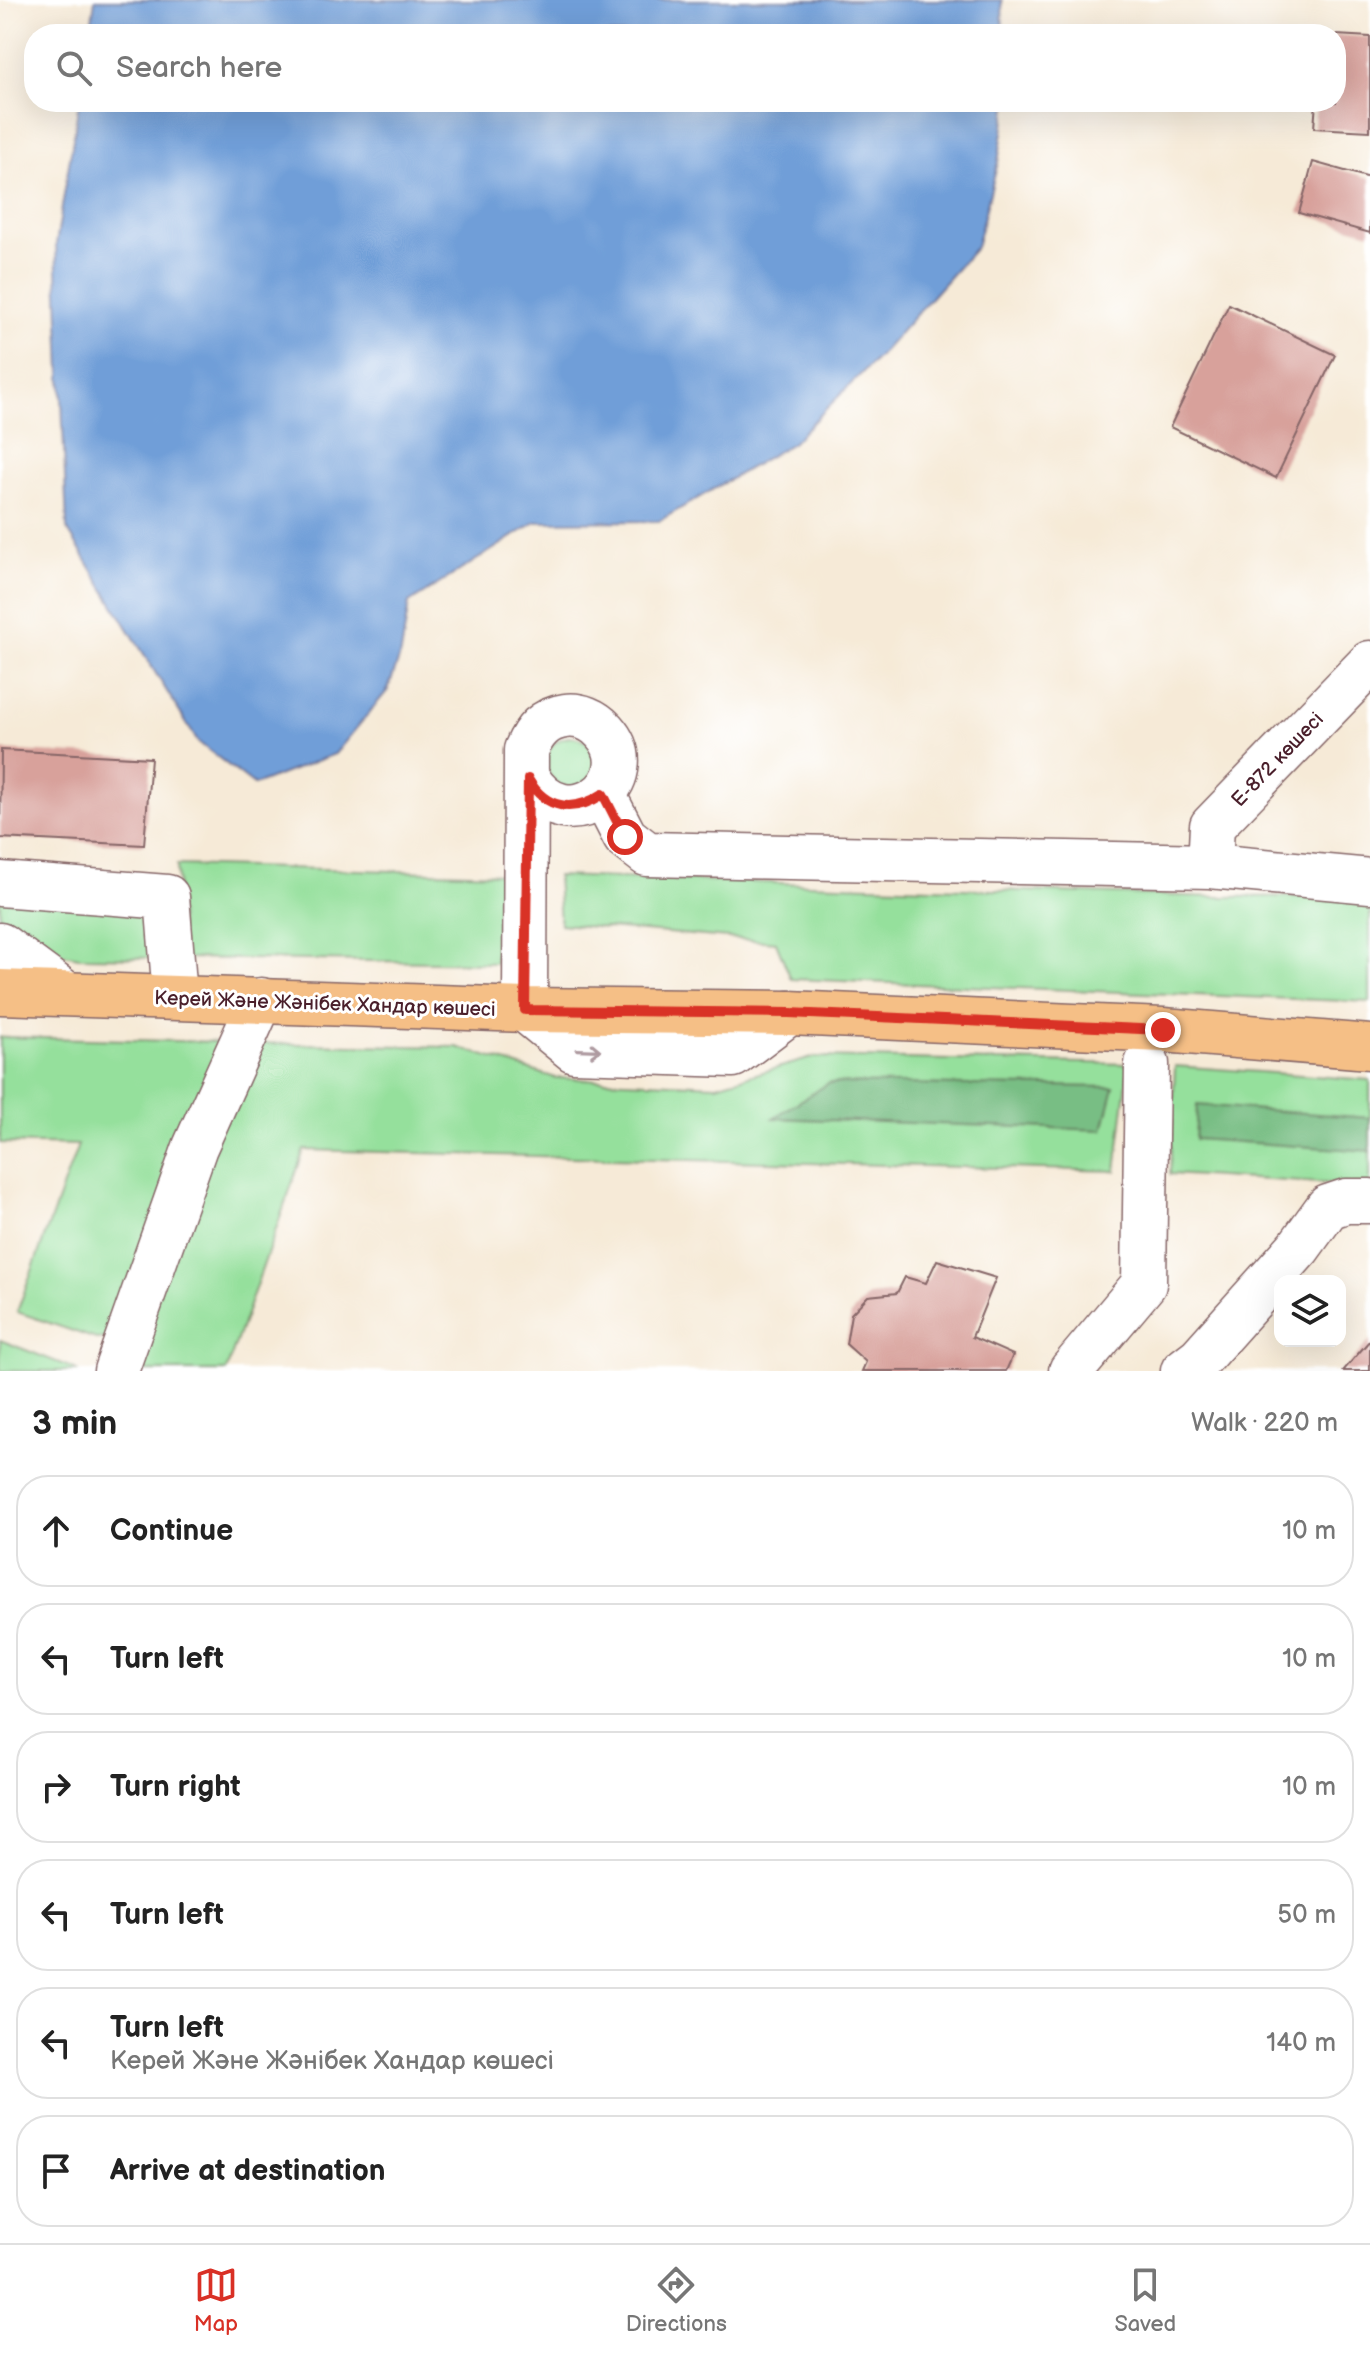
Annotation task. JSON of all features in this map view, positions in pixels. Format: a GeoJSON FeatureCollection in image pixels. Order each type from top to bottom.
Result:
{"type":"FeatureCollection","features":[{"type":"Feature","properties":{"kind":"main road","name":"Керей Және Жәнібек Хандар көшесі"},"geometry":{"type":"LineString","coordinates":[[0,992],[525,1010],[789,1013],[1163,1030],[1370,1047]]}},
{"type":"Feature","properties":{"kind":"street","name":"Е-872 көшесі"},"geometry":{"type":"LineString","coordinates":[[1210,866],[1212,826],[1370,663]]}},
{"type":"Feature","properties":{"kind":"street"},"geometry":{"type":"LineString","coordinates":[[525,1010],[526,750],[542,725],[570,715],[585,718],[609,737],[615,751],[616,767],[603,794],[576,807],[561,807],[535,792],[528,779]]}},
{"type":"Feature","properties":{"kind":"street"},"geometry":{"type":"LineString","coordinates":[[603,794],[625,837],[647,854],[1210,866],[1370,881]]}},
{"type":"Feature","properties":{"kind":"street"},"geometry":{"type":"LineString","coordinates":[[0,884],[167,897],[175,997]]}},
{"type":"Feature","properties":{"kind":"street"},"geometry":{"type":"LineString","coordinates":[[0,945],[65,993]]}},
{"type":"Feature","properties":{"kind":"street"},"geometry":{"type":"LineString","coordinates":[[116,1371],[195,1147],[261,1000]]}},
{"type":"Feature","properties":{"kind":"street"},"geometry":{"type":"LineString","coordinates":[[1071,1371],[1144,1284],[1147,1064]]}},
{"type":"Feature","properties":{"kind":"street"},"geometry":{"type":"LineString","coordinates":[[1183,1371],[1200,1358],[1299,1247],[1328,1207],[1346,1201],[1370,1201]]}},
{"type":"Feature","properties":{"kind":"green space"},"geometry":{"type":"Polygon","coordinates":[[[571,737],[588,745],[596,762],[588,779],[571,787],[554,779],[546,762],[554,745],[571,737]]]}},
{"type":"Feature","properties":{"kind":"green space"},"geometry":{"type":"Polygon","coordinates":[[[177,865],[503,874],[495,963],[181,958],[177,865]]]}},
{"type":"Feature","properties":{"kind":"green space"},"geometry":{"type":"Polygon","coordinates":[[[557,876],[1216,897],[1370,896],[1370,1002],[791,979],[776,942],[560,924],[557,876]]]}},
{"type":"Feature","properties":{"kind":"green space"},"geometry":{"type":"Polygon","coordinates":[[[0,884],[155,894],[160,958],[79,957],[0,942],[0,884]]]}},
{"type":"Feature","properties":{"kind":"green space"},"geometry":{"type":"Polygon","coordinates":[[[0,1037],[221,1042],[110,1338],[96,1339],[17,1312],[78,1145],[0,1143],[0,1037]]]}},
{"type":"Feature","properties":{"kind":"green space"},"geometry":{"type":"Polygon","coordinates":[[[247,1043],[457,1047],[556,1078],[717,1085],[816,1057],[1129,1064],[1116,1171],[304,1150],[226,1371],[127,1371],[247,1043]]]}},
{"type":"Feature","properties":{"kind":"green space"},"geometry":{"type":"Polygon","coordinates":[[[1175,1066],[1370,1080],[1370,1186],[1170,1174],[1175,1066]]]}},
{"type":"Feature","properties":{"kind":"green space"},"geometry":{"type":"Polygon","coordinates":[[[829,1083],[1114,1087],[1103,1130],[773,1118],[829,1083]]]}},
{"type":"Feature","properties":{"kind":"green space"},"geometry":{"type":"Polygon","coordinates":[[[1197,1105],[1370,1118],[1370,1151],[1195,1139],[1197,1105]]]}},
{"type":"Feature","properties":{"kind":"green space"},"geometry":{"type":"Polygon","coordinates":[[[0,1340],[75,1369],[77,1371],[0,1371],[0,1340]]]}},
{"type":"Feature","properties":{"kind":"water"},"geometry":{"type":"Polygon","coordinates":[[[95,0],[1002,0],[1003,24],[91,24],[95,0]]]}},
{"type":"Feature","properties":{"kind":"water"},"geometry":{"type":"Polygon","coordinates":[[[77,112],[1006,112],[998,162],[976,247],[881,354],[792,443],[659,521],[536,522],[409,603],[401,653],[388,690],[335,754],[254,785],[198,742],[67,529],[56,244],[77,112]]]}},
{"type":"Feature","properties":{"kind":"building"},"geometry":{"type":"Polygon","coordinates":[[[1346,36],[1370,37],[1370,131],[1314,128],[1315,112],[1346,112],[1346,36]]]}},
{"type":"Feature","properties":{"kind":"building"},"geometry":{"type":"Polygon","coordinates":[[[1313,162],[1370,178],[1370,233],[1299,213],[1313,162]]]}},
{"type":"Feature","properties":{"kind":"building"},"geometry":{"type":"Polygon","coordinates":[[[1229,304],[1335,355],[1276,478],[1170,427],[1229,304]]]}},
{"type":"Feature","properties":{"kind":"building"},"geometry":{"type":"Polygon","coordinates":[[[1,750],[151,758],[144,845],[0,838],[1,750]]]}},
{"type":"Feature","properties":{"kind":"building"},"geometry":{"type":"Polygon","coordinates":[[[937,1260],[996,1278],[972,1337],[1013,1355],[1006,1371],[862,1371],[866,1362],[846,1344],[851,1314],[868,1296],[897,1293],[905,1277],[926,1283],[937,1260]]]}},
{"type":"Feature","properties":{"kind":"building"},"geometry":{"type":"Polygon","coordinates":[[[1370,1340],[1370,1371],[1343,1371],[1370,1340]]]}},
{"type":"Feature","properties":{"kind":"route"},"geometry":{"type":"LineString","coordinates":[[625,837],[603,794],[590,803],[561,807],[535,792],[528,779],[525,1010],[789,1013],[1163,1030]]}}]}
